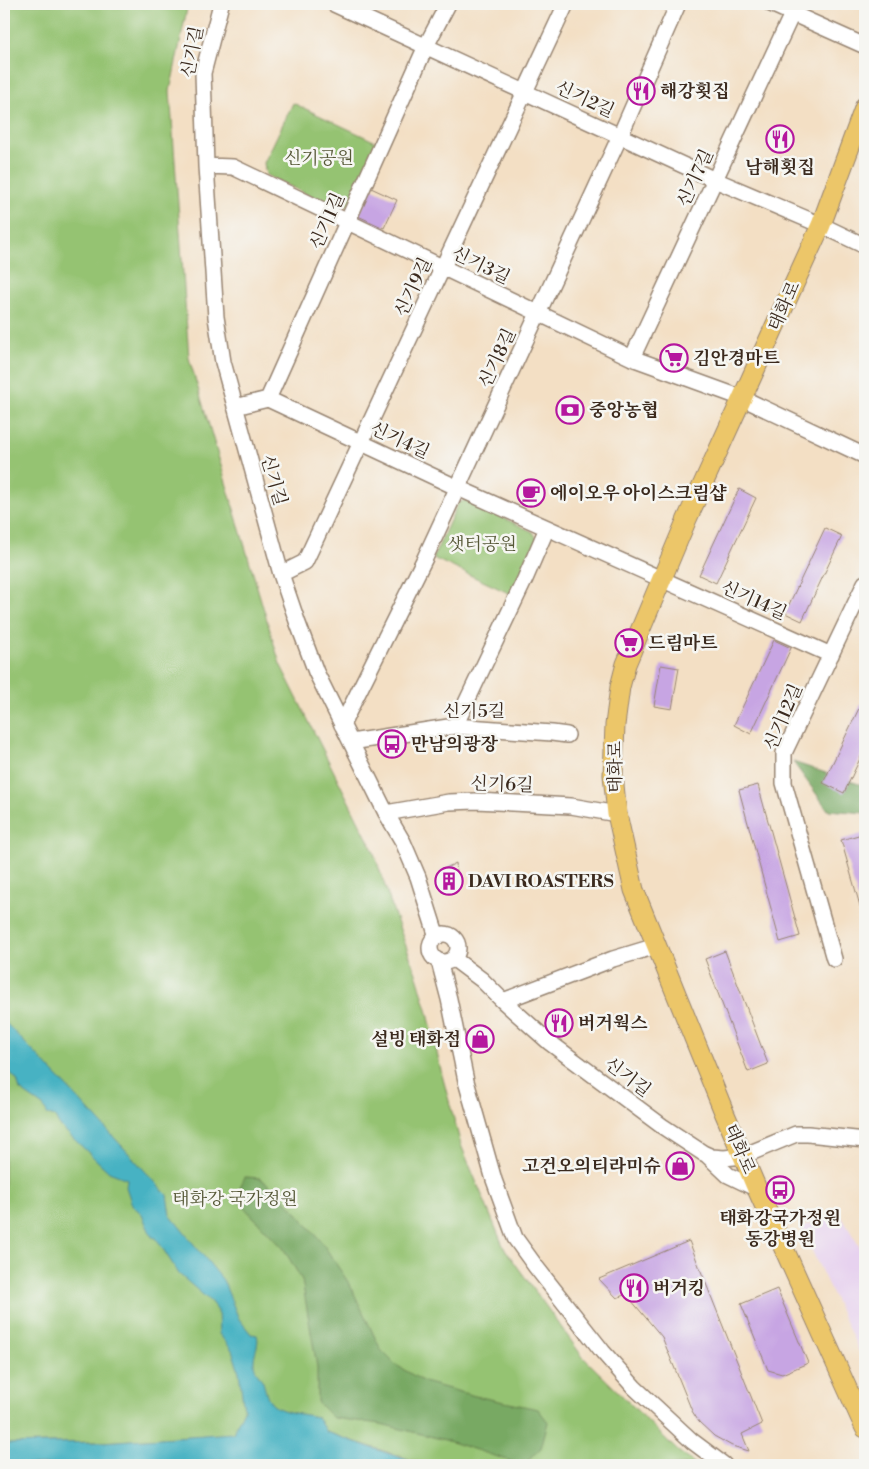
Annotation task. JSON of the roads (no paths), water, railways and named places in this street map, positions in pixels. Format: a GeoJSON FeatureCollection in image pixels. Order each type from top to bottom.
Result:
{"type":"FeatureCollection","features":[{"type":"Feature","properties":{"kind":"main road","name":"태화로"},"geometry":{"type":"LineString","coordinates":[[865,106],[821,225],[687,519],[626,664],[620,687],[615,725],[613,775],[617,814],[634,890],[757,1189],[865,1428]]}},
{"type":"Feature","properties":{"kind":"street","name":"신기길"},"geometry":{"type":"LineString","coordinates":[[221,4],[203,73],[206,166],[216,317],[223,362],[281,574],[316,672],[386,813],[403,842],[418,877],[437,936]]}},
{"type":"Feature","properties":{"kind":"street","name":"신기2길"},"geometry":{"type":"LineString","coordinates":[[334,4],[715,180],[821,225],[865,246]]}},
{"type":"Feature","properties":{"kind":"street","name":"신기1길"},"geometry":{"type":"LineString","coordinates":[[268,399],[426,46],[448,4]]}},
{"type":"Feature","properties":{"kind":"street","name":"신기9길"},"geometry":{"type":"LineString","coordinates":[[281,574],[306,562],[566,4]]}},
{"type":"Feature","properties":{"kind":"street","name":"신기8길"},"geometry":{"type":"LineString","coordinates":[[342,725],[458,488],[620,136],[678,4]]}},
{"type":"Feature","properties":{"kind":"street"},"geometry":{"type":"LineString","coordinates":[[770,4],[865,46]]}},
{"type":"Feature","properties":{"kind":"street","name":"신기7길"},"geometry":{"type":"LineString","coordinates":[[632,358],[792,14]]}},
{"type":"Feature","properties":{"kind":"street","name":"신기3길"},"geometry":{"type":"LineString","coordinates":[[206,166],[233,167],[632,358],[742,398],[865,456]]}},
{"type":"Feature","properties":{"kind":"street"},"geometry":{"type":"LineString","coordinates":[[235,407],[268,399]]}},
{"type":"Feature","properties":{"kind":"street","name":"신기4길"},"geometry":{"type":"LineString","coordinates":[[268,399],[458,488],[662,579]]}},
{"type":"Feature","properties":{"kind":"street"},"geometry":{"type":"LineString","coordinates":[[455,726],[525,579],[547,528]]}},
{"type":"Feature","properties":{"kind":"street","name":"신기14길"},"geometry":{"type":"LineString","coordinates":[[662,579],[831,655]]}},
{"type":"Feature","properties":{"kind":"street","name":"신기12길"},"geometry":{"type":"LineString","coordinates":[[834,959],[784,783],[784,753],[865,583]]}},
{"type":"Feature","properties":{"kind":"street","name":"신기5길"},"geometry":{"type":"LineString","coordinates":[[351,742],[455,726],[567,735]]}},
{"type":"Feature","properties":{"kind":"street","name":"신기6길"},"geometry":{"type":"LineString","coordinates":[[386,813],[449,802],[476,801],[571,806],[617,814]]}},
{"type":"Feature","properties":{"kind":"street"},"geometry":{"type":"LineString","coordinates":[[446,935],[455,940],[458,949],[457,954],[446,960],[434,958],[430,950],[433,940],[437,936],[446,935]]}},
{"type":"Feature","properties":{"kind":"street"},"geometry":{"type":"LineString","coordinates":[[503,1001],[613,959],[656,946]]}},
{"type":"Feature","properties":{"kind":"street","name":"신기길"},"geometry":{"type":"LineString","coordinates":[[446,960],[482,980],[556,1048],[662,1126],[707,1155],[724,1158],[743,1156]]}},
{"type":"Feature","properties":{"kind":"street"},"geometry":{"type":"LineString","coordinates":[[446,960],[449,999],[466,1081],[494,1180],[515,1238],[536,1268],[597,1345],[634,1386],[692,1441],[724,1465]]}},
{"type":"Feature","properties":{"kind":"street"},"geometry":{"type":"LineString","coordinates":[[743,1156],[796,1134],[865,1140]]}},
{"type":"Feature","properties":{"kind":"street"},"geometry":{"type":"LineString","coordinates":[[707,1155],[728,1175],[757,1189]]}},
{"type":"Feature","properties":{"kind":"water"},"geometry":{"type":"Polygon","coordinates":[[[4,1021],[167,1195],[170,1215],[223,1280],[239,1319],[251,1334],[257,1335],[258,1341],[254,1364],[272,1404],[287,1411],[317,1417],[326,1432],[422,1465],[4,1465],[4,1444],[102,1442],[233,1433],[244,1410],[239,1372],[232,1350],[219,1334],[218,1311],[210,1301],[179,1274],[156,1238],[152,1237],[141,1213],[132,1205],[126,1187],[127,1179],[109,1172],[59,1125],[55,1117],[48,1115],[43,1106],[20,1090],[17,1080],[7,1069],[4,1051],[4,1021]]]}},
{"type":"Feature","properties":{"kind":"place","name":"해강횟집"},"geometry":{"type":"Point","coordinates":[641,91]}},
{"type":"Feature","properties":{"kind":"place","name":"남해횟집"},"geometry":{"type":"Point","coordinates":[780,139]}},
{"type":"Feature","properties":{"kind":"place","name":"김안경마트"},"geometry":{"type":"Point","coordinates":[674,358]}},
{"type":"Feature","properties":{"kind":"place","name":"중앙농협"},"geometry":{"type":"Point","coordinates":[570,410]}},
{"type":"Feature","properties":{"kind":"place","name":"에이오우 아이스크림샵"},"geometry":{"type":"Point","coordinates":[531,493]}},
{"type":"Feature","properties":{"kind":"place","name":"드림마트"},"geometry":{"type":"Point","coordinates":[629,643]}},
{"type":"Feature","properties":{"kind":"place","name":"만남의광장"},"geometry":{"type":"Point","coordinates":[392,744]}},
{"type":"Feature","properties":{"kind":"place","name":"DAVI ROASTERS"},"geometry":{"type":"Point","coordinates":[449,881]}},
{"type":"Feature","properties":{"kind":"place","name":"버거웍스"},"geometry":{"type":"Point","coordinates":[559,1023]}},
{"type":"Feature","properties":{"kind":"place","name":"설빙 태화점"},"geometry":{"type":"Point","coordinates":[480,1039]}},
{"type":"Feature","properties":{"kind":"place","name":"고건오의티라미슈"},"geometry":{"type":"Point","coordinates":[680,1166]}},
{"type":"Feature","properties":{"kind":"place","name":"태화강국가정원 동강병원"},"geometry":{"type":"Point","coordinates":[780,1190]}},
{"type":"Feature","properties":{"kind":"place","name":"버거킹"},"geometry":{"type":"Point","coordinates":[634,1288]}},
{"type":"Feature","properties":{"kind":"park label","name":"신기공원"},"geometry":{"type":"Point","coordinates":[319,158]}},
{"type":"Feature","properties":{"kind":"park label","name":"샛터공원"},"geometry":{"type":"Point","coordinates":[482,544]}},
{"type":"Feature","properties":{"kind":"park label","name":"태화강 국가정원"},"geometry":{"type":"Point","coordinates":[235,1199]}}]}
